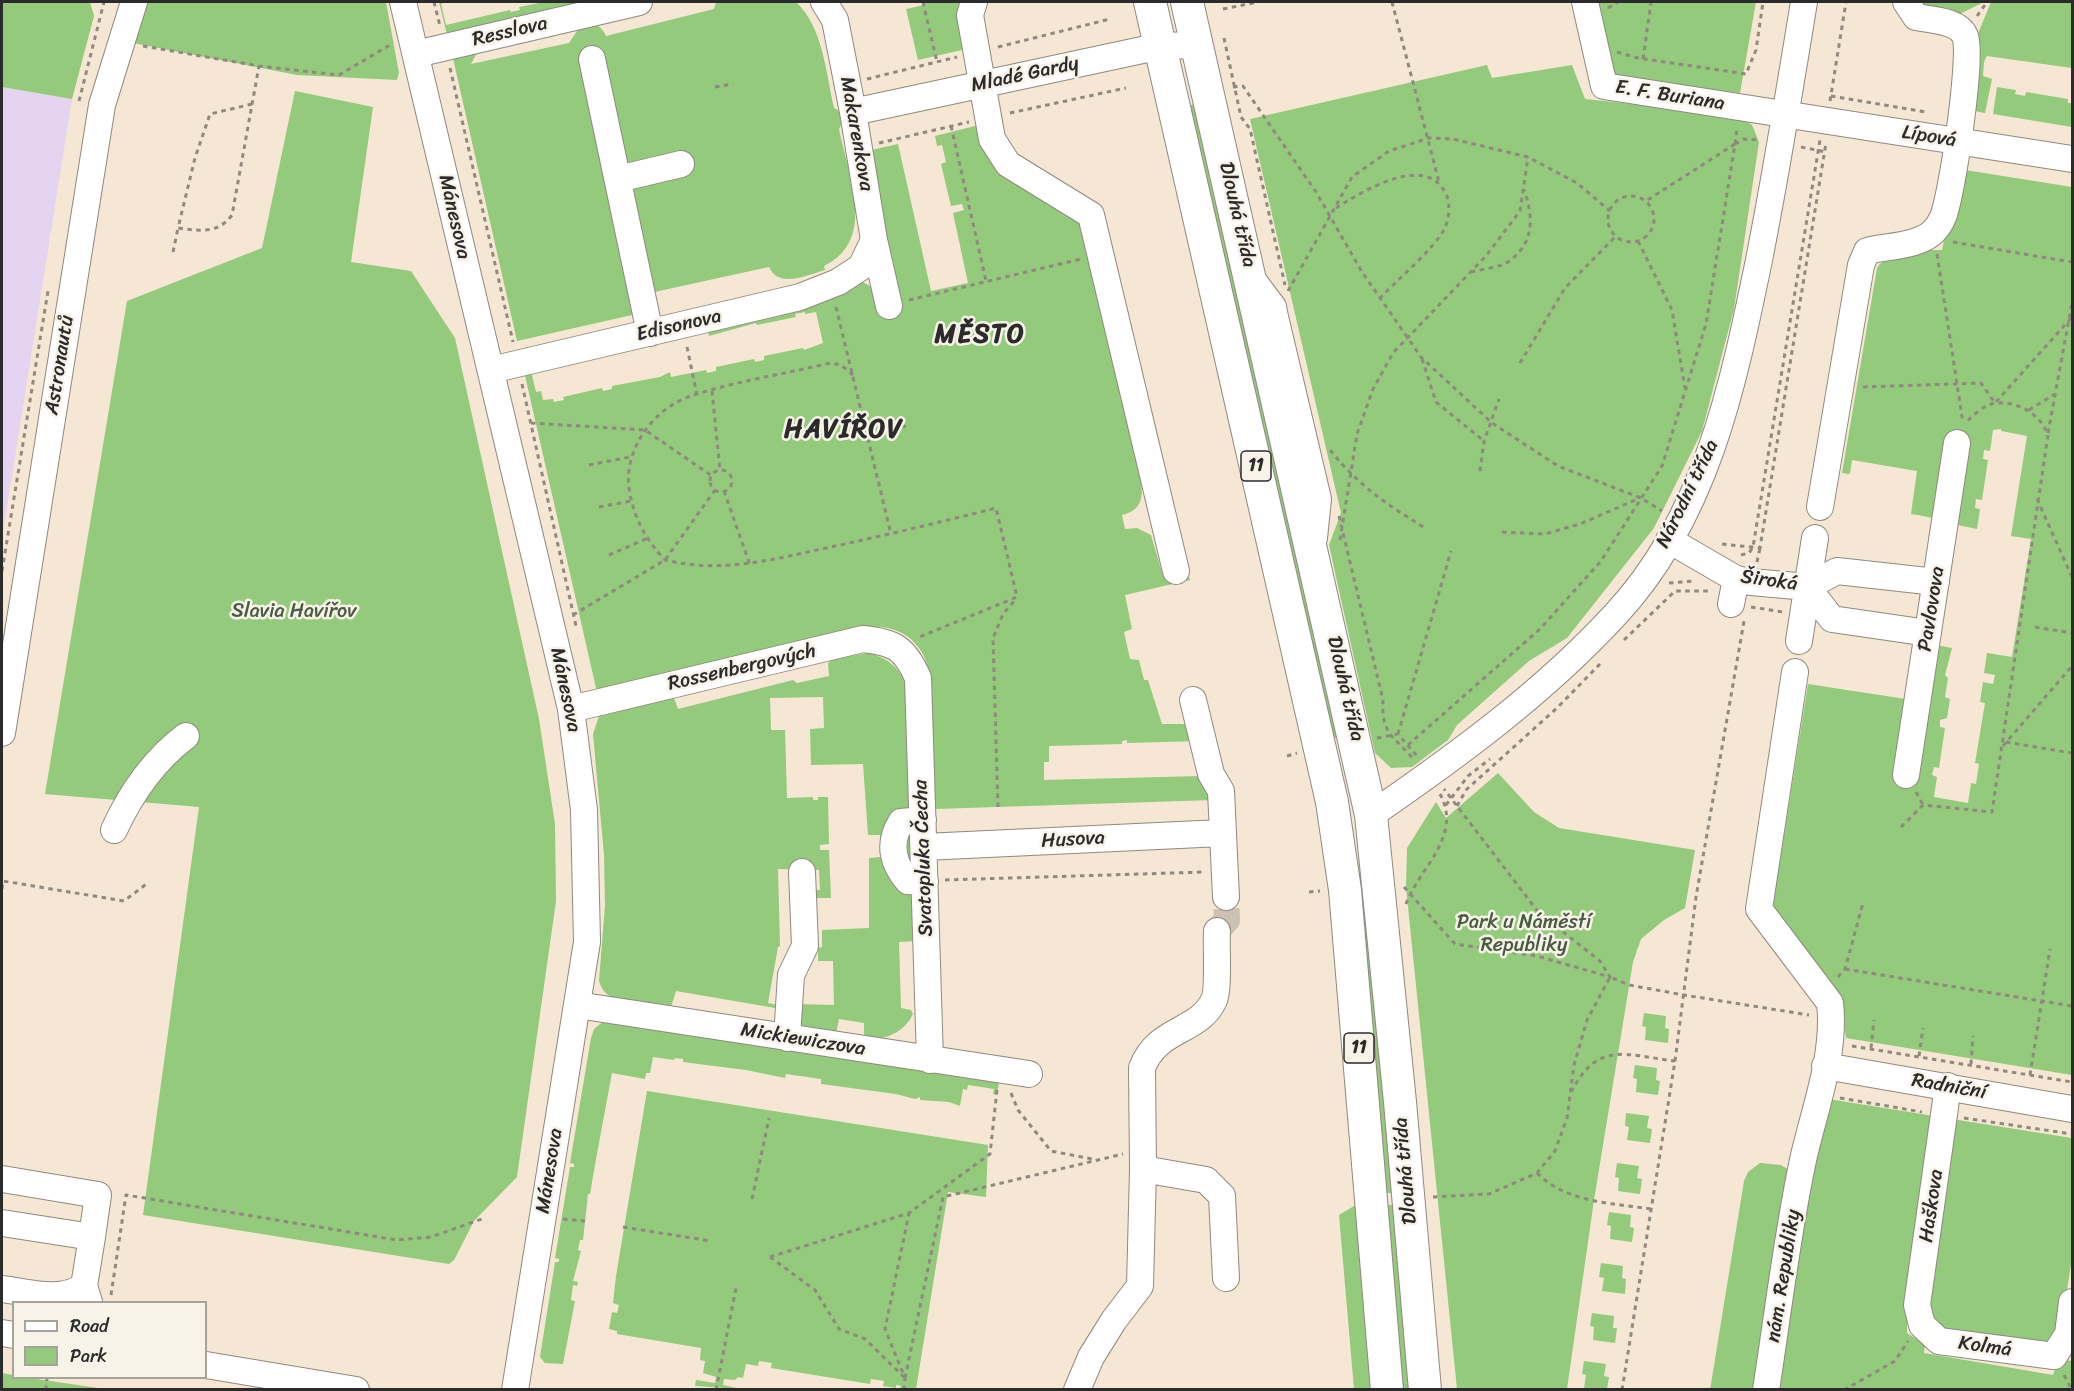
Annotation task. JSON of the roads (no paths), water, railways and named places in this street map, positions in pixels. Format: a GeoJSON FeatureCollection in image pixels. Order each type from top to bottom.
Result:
{"type":"FeatureCollection","features":[{"type":"Feature","properties":{"kind":"main road","name":"Dlouhá třída"},"geometry":{"type":"LineString","coordinates":[[1150,2],[1330,791],[1341,855]]}},
{"type":"Feature","properties":{"kind":"main road","name":"Dlouhá třída"},"geometry":{"type":"LineString","coordinates":[[1187,2],[1210,42],[1252,279],[1326,543],[1371,815],[1380,888],[1425,1389]]}},
{"type":"Feature","properties":{"kind":"main road","name":"Národní třída"},"geometry":{"type":"LineString","coordinates":[[1341,855],[1371,815]]}},
{"type":"Feature","properties":{"kind":"main road","name":"11"},"geometry":{"type":"LineString","coordinates":[[1341,855],[1387,1389]]}},
{"type":"Feature","properties":{"kind":"street","name":"Astronautů"},"geometry":{"type":"LineString","coordinates":[[2,733],[102,105],[134,2]]}},
{"type":"Feature","properties":{"kind":"street","name":"Mánesova"},"geometry":{"type":"LineString","coordinates":[[404,2],[571,709],[585,822],[587,942],[514,1389]]}},
{"type":"Feature","properties":{"kind":"street","name":"Resslova"},"geometry":{"type":"LineString","coordinates":[[414,45],[639,2]]}},
{"type":"Feature","properties":{"kind":"street","name":"Makarenkova"},"geometry":{"type":"LineString","coordinates":[[824,2],[835,20],[874,240],[894,304]]}},
{"type":"Feature","properties":{"kind":"street"},"geometry":{"type":"LineString","coordinates":[[974,2],[970,15],[992,139],[1008,164],[1091,215],[1176,571]]}},
{"type":"Feature","properties":{"kind":"street","name":"E. F. Buriana"},"geometry":{"type":"LineString","coordinates":[[1585,2],[1605,86],[1786,114]]}},
{"type":"Feature","properties":{"kind":"street","name":"Národní třída"},"geometry":{"type":"LineString","coordinates":[[1371,815],[1471,744],[1546,682],[1616,615],[1674,531],[1717,436],[1739,359],[1786,114],[1804,2]]}},
{"type":"Feature","properties":{"kind":"street"},"geometry":{"type":"LineString","coordinates":[[1820,507],[1861,265],[1867,250],[1934,235],[1943,218],[1958,142],[1968,52],[1965,35],[1956,26],[1916,17],[1906,2]]}},
{"type":"Feature","properties":{"kind":"street","name":"Mladé Gardy"},"geometry":{"type":"LineString","coordinates":[[853,112],[1161,46],[1210,42]]}},
{"type":"Feature","properties":{"kind":"street"},"geometry":{"type":"LineString","coordinates":[[592,59],[650,333]]}},
{"type":"Feature","properties":{"kind":"street","name":"Lípová"},"geometry":{"type":"LineString","coordinates":[[1786,114],[2073,159]]}},
{"type":"Feature","properties":{"kind":"street"},"geometry":{"type":"LineString","coordinates":[[618,179],[681,164]]}},
{"type":"Feature","properties":{"kind":"street","name":"Edisonova"},"geometry":{"type":"LineString","coordinates":[[490,370],[800,297],[831,285],[861,267],[874,240]]}},
{"type":"Feature","properties":{"kind":"street","name":"Pavlovova"},"geometry":{"type":"LineString","coordinates":[[1906,775],[1957,443]]}},
{"type":"Feature","properties":{"kind":"street","name":"Široká"},"geometry":{"type":"LineString","coordinates":[[1674,531],[1736,579],[1808,586],[1837,571],[1936,582]]}},
{"type":"Feature","properties":{"kind":"street","name":"Široká"},"geometry":{"type":"LineString","coordinates":[[1799,641],[1815,538]]}},
{"type":"Feature","properties":{"kind":"street"},"geometry":{"type":"LineString","coordinates":[[1736,579],[1738,611]]}},
{"type":"Feature","properties":{"kind":"street","name":"Široká"},"geometry":{"type":"LineString","coordinates":[[1808,586],[1832,619],[1928,633]]}},
{"type":"Feature","properties":{"kind":"street","name":"Rossenbergových"},"geometry":{"type":"LineString","coordinates":[[571,709],[862,639],[888,642],[911,649]]}},
{"type":"Feature","properties":{"kind":"street","name":"Svatopluka Čecha"},"geometry":{"type":"LineString","coordinates":[[911,649],[918,678],[924,847],[935,881],[930,1060]]}},
{"type":"Feature","properties":{"kind":"street"},"geometry":{"type":"LineString","coordinates":[[1795,672],[1759,909],[1830,1003],[1829,1042]]}},
{"type":"Feature","properties":{"kind":"street"},"geometry":{"type":"LineString","coordinates":[[1193,700],[1211,774],[1221,791],[1226,897]]}},
{"type":"Feature","properties":{"kind":"street"},"geometry":{"type":"LineString","coordinates":[[114,830],[127,801],[165,752],[186,736]]}},
{"type":"Feature","properties":{"kind":"street"},"geometry":{"type":"LineString","coordinates":[[924,820],[901,822],[894,834],[895,867],[908,881],[935,881]]}},
{"type":"Feature","properties":{"kind":"street","name":"Husova"},"geometry":{"type":"LineString","coordinates":[[924,847],[1222,833]]}},
{"type":"Feature","properties":{"kind":"street"},"geometry":{"type":"LineString","coordinates":[[786,1038],[791,975],[805,946],[802,872]]}},
{"type":"Feature","properties":{"kind":"street"},"geometry":{"type":"LineString","coordinates":[[1077,1389],[1090,1357],[1140,1286],[1143,1160],[1142,1068],[1148,1053],[1172,1032],[1200,1019],[1215,999],[1217,931]]}},
{"type":"Feature","properties":{"kind":"street","name":"Mickiewiczova"},"geometry":{"type":"LineString","coordinates":[[577,1005],[930,1060],[1000,1077],[1029,1074]]}},
{"type":"Feature","properties":{"kind":"street","name":"Radniční"},"geometry":{"type":"LineString","coordinates":[[1829,1042],[1948,1086],[2073,1109]]}},
{"type":"Feature","properties":{"kind":"street","name":"nám. Republiky"},"geometry":{"type":"LineString","coordinates":[[1766,1389],[1803,1162],[1829,1042]]}},
{"type":"Feature","properties":{"kind":"street","name":"Haškova"},"geometry":{"type":"LineString","coordinates":[[1922,1325],[1917,1305],[1948,1086]]}},
{"type":"Feature","properties":{"kind":"street"},"geometry":{"type":"LineString","coordinates":[[1143,1160],[1206,1180],[1222,1196],[1226,1278]]}},
{"type":"Feature","properties":{"kind":"street"},"geometry":{"type":"LineString","coordinates":[[2,1179],[98,1195],[87,1294],[77,1292],[57,1296],[2,1289]]}},
{"type":"Feature","properties":{"kind":"street"},"geometry":{"type":"LineString","coordinates":[[2,1224],[92,1237]]}},
{"type":"Feature","properties":{"kind":"street","name":"Kolmá"},"geometry":{"type":"LineString","coordinates":[[1922,1325],[1939,1341],[2054,1356],[2068,1334],[2073,1302]]}},
{"type":"Feature","properties":{"kind":"street"},"geometry":{"type":"LineString","coordinates":[[207,1365],[356,1389]]}},
{"type":"Feature","properties":{"kind":"tunnel"},"geometry":{"type":"LineString","coordinates":[[1217,931],[1227,920],[1226,897]]}},
{"type":"Feature","properties":{"kind":"district","name":"MĚSTO"},"geometry":{"type":"Point","coordinates":[980,335]}},
{"type":"Feature","properties":{"kind":"district","name":"HAVÍŘOV"},"geometry":{"type":"Point","coordinates":[844,430]}},
{"type":"Feature","properties":{"kind":"park label","name":"Slavia Havířov"},"geometry":{"type":"Point","coordinates":[294,612]}},
{"type":"Feature","properties":{"kind":"park label","name":"Park u Náměstí Republiky"},"geometry":{"type":"Point","coordinates":[1524,934]}}]}
